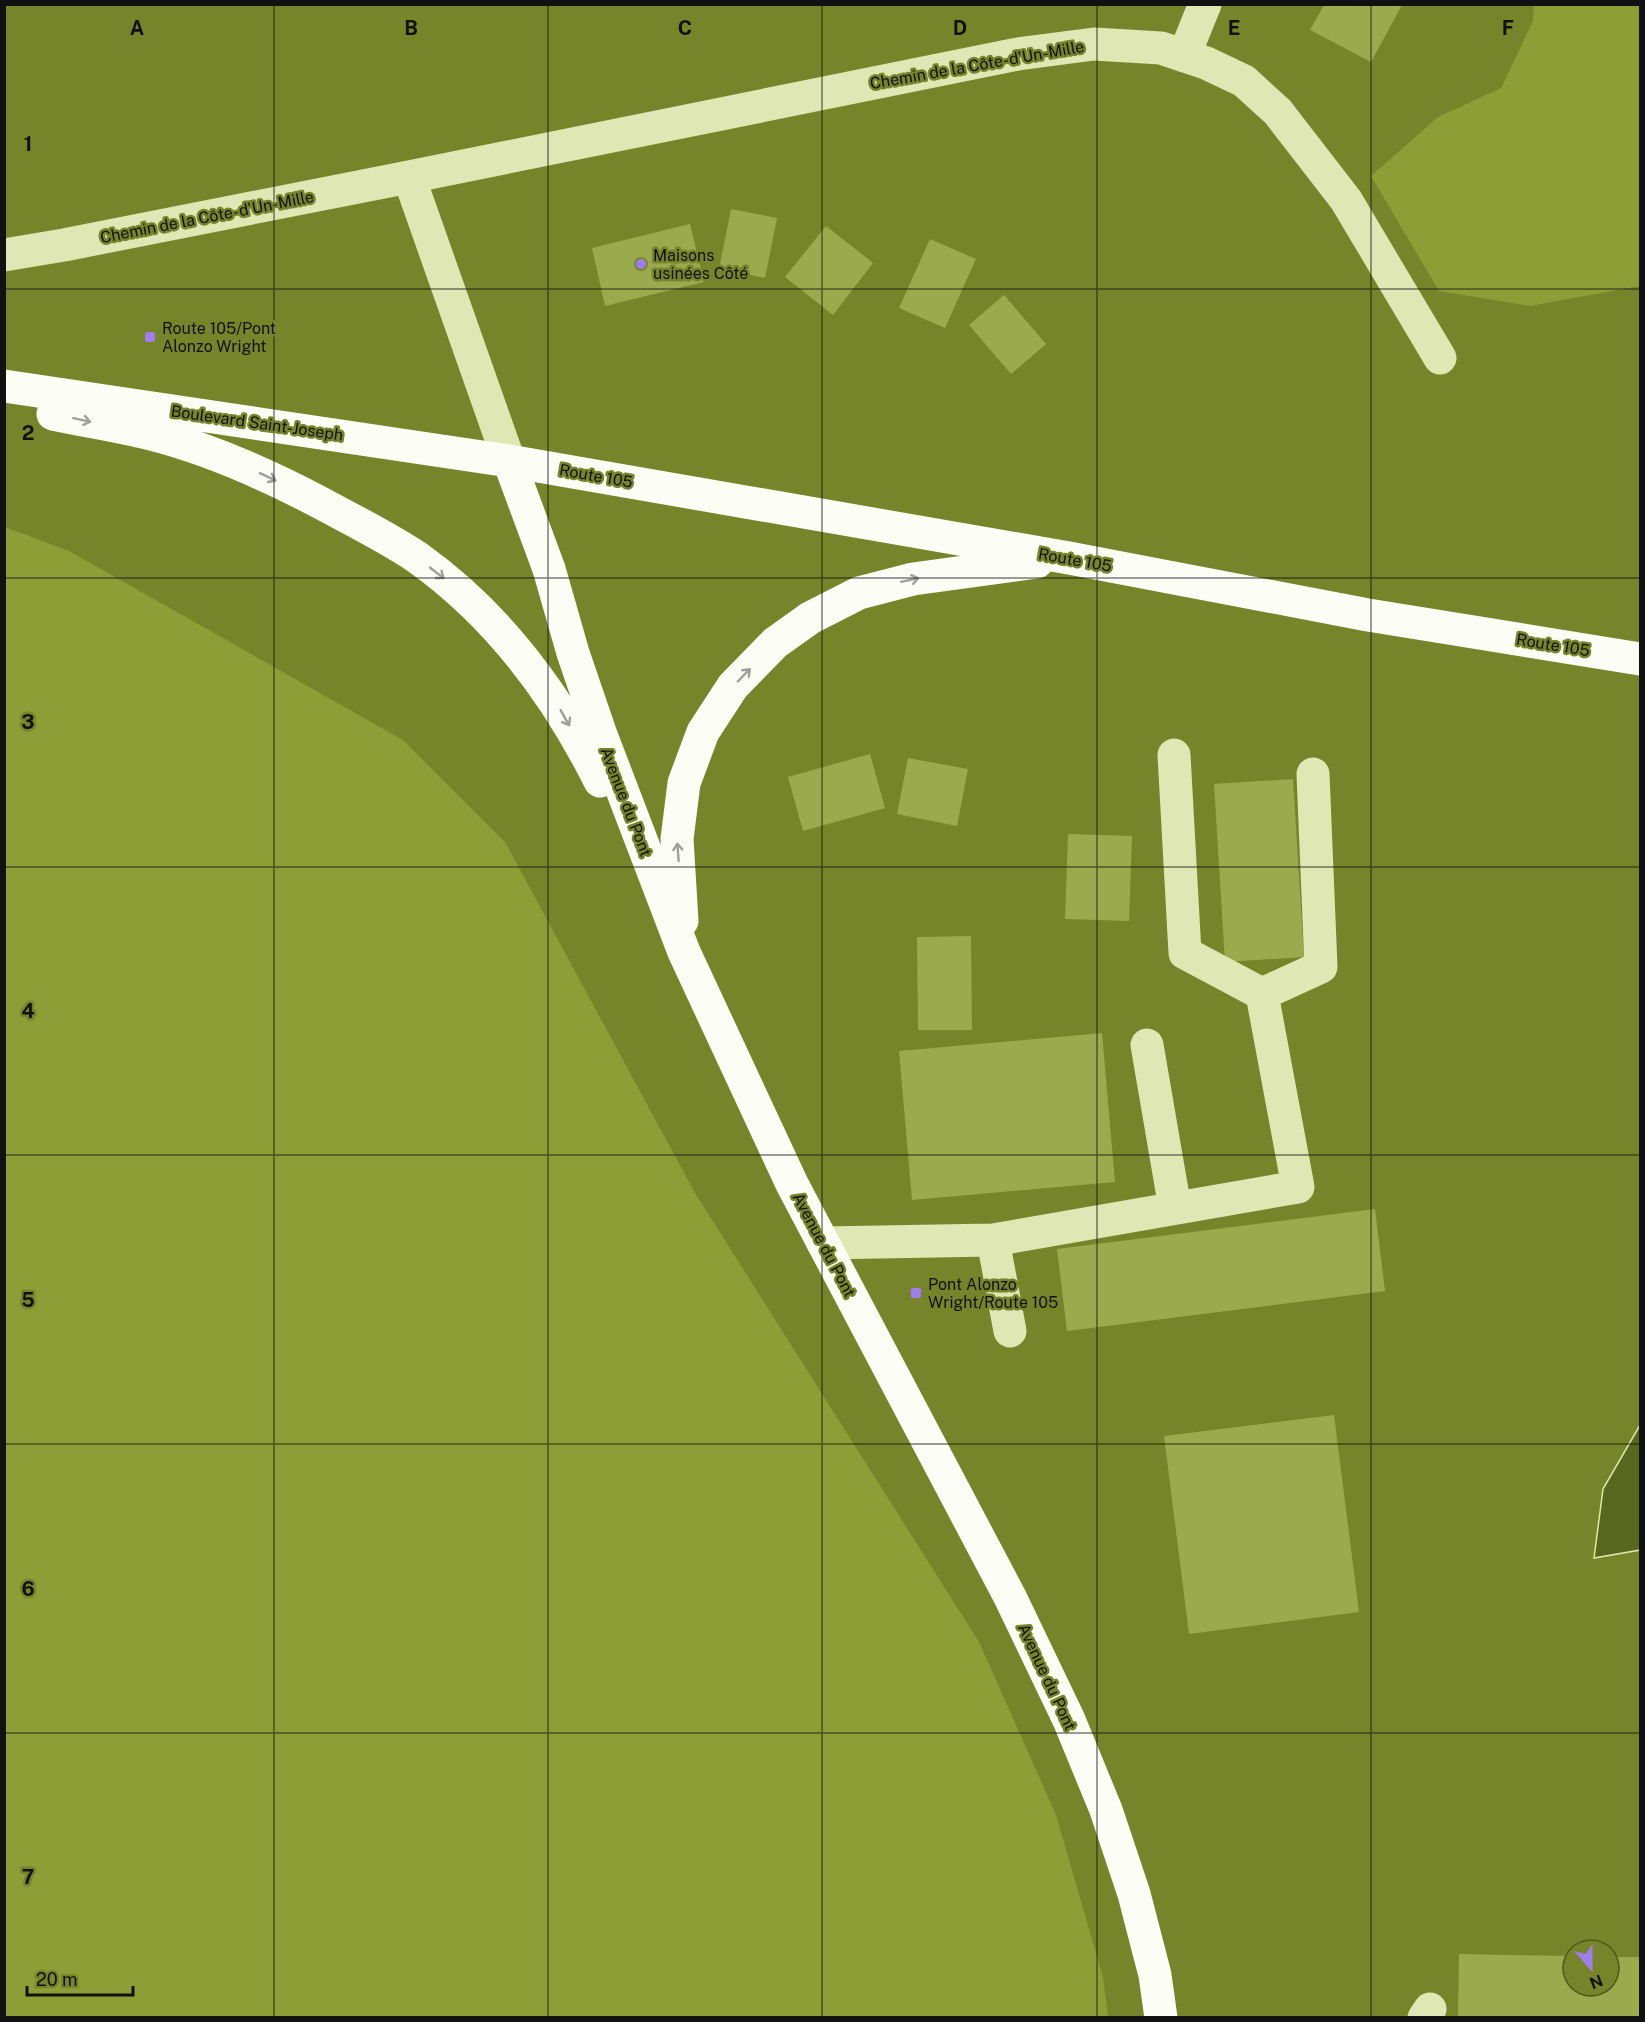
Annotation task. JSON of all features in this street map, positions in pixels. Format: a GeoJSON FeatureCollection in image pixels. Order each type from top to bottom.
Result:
{"type":"FeatureCollection","features":[{"type":"Feature","properties":{"kind":"main road","name":"Boulevard Saint-Joseph"},"geometry":{"type":"LineString","coordinates":[[4,386],[509,461]]}},
{"type":"Feature","properties":{"kind":"main road"},"geometry":{"type":"LineString","coordinates":[[4,404],[152,434],[231,460],[355,521],[417,558],[465,595],[512,644],[555,699],[592,766],[684,952]]}},
{"type":"Feature","properties":{"kind":"main road","name":"Route 105"},"geometry":{"type":"LineString","coordinates":[[509,461],[1069,558],[1368,615],[1641,658]]}},
{"type":"Feature","properties":{"kind":"main road","name":"Avenue du Pont"},"geometry":{"type":"LineString","coordinates":[[509,461],[549,569],[573,653],[601,735],[684,952],[792,1184],[1010,1597],[1069,1720],[1106,1809],[1134,1894],[1155,1976],[1161,2018]]}},
{"type":"Feature","properties":{"kind":"main road"},"geometry":{"type":"LineString","coordinates":[[684,952],[677,839],[684,783],[703,732],[733,686],[775,643],[810,618],[859,593],[913,579],[1069,558]]}},
{"type":"Feature","properties":{"kind":"street"},"geometry":{"type":"LineString","coordinates":[[1184,56],[1205,4]]}},
{"type":"Feature","properties":{"kind":"street","name":"Chemin de la Côte-d'Un-Mille"},"geometry":{"type":"LineString","coordinates":[[4,255],[409,177],[1018,54],[1094,44],[1161,48],[1206,63],[1244,81],[1278,112],[1346,200],[1440,357]]}},
{"type":"Feature","properties":{"kind":"street"},"geometry":{"type":"LineString","coordinates":[[409,177],[509,461]]}},
{"type":"Feature","properties":{"kind":"street"},"geometry":{"type":"LineString","coordinates":[[1174,755],[1185,953],[1262,994]]}},
{"type":"Feature","properties":{"kind":"street"},"geometry":{"type":"LineString","coordinates":[[1262,994],[1322,967],[1313,774]]}},
{"type":"Feature","properties":{"kind":"street"},"geometry":{"type":"LineString","coordinates":[[823,1244],[993,1240],[1298,1186],[1262,994]]}},
{"type":"Feature","properties":{"kind":"street"},"geometry":{"type":"LineString","coordinates":[[1148,1045],[1175,1208]]}},
{"type":"Feature","properties":{"kind":"street"},"geometry":{"type":"LineString","coordinates":[[993,1240],[1010,1331]]}},
{"type":"Feature","properties":{"kind":"shaded area"},"geometry":{"type":"Polygon","coordinates":[[[1534,5],[1640,5],[1640,286],[1530,306],[1439,291],[1371,176],[1438,117],[1501,88],[1533,21],[1534,5]]]}},
{"type":"Feature","properties":{"kind":"shaded area"},"geometry":{"type":"Polygon","coordinates":[[[5,527],[69,551],[403,740],[505,842],[695,1193],[979,1642],[1056,1815],[1103,1977],[1108,2017],[5,2017],[5,527]]]}},
{"type":"Feature","properties":{"kind":"shaded area"},"geometry":{"type":"Polygon","coordinates":[[[1640,1425],[1640,1550],[1594,1558],[1603,1489],[1640,1425]]]}},
{"type":"Feature","properties":{"kind":"building"},"geometry":{"type":"Polygon","coordinates":[[[1324,5],[1402,5],[1371,62],[1310,30],[1324,5]]]}},
{"type":"Feature","properties":{"kind":"building"},"geometry":{"type":"Polygon","coordinates":[[[731,209],[777,218],[765,278],[719,269],[731,209]]]}},
{"type":"Feature","properties":{"kind":"building"},"geometry":{"type":"Polygon","coordinates":[[[690,224],[704,282],[605,306],[592,248],[690,224]]]}},
{"type":"Feature","properties":{"kind":"building"},"geometry":{"type":"Polygon","coordinates":[[[826,226],[873,263],[833,315],[785,277],[826,226]]]}},
{"type":"Feature","properties":{"kind":"building"},"geometry":{"type":"Polygon","coordinates":[[[930,239],[976,259],[945,328],[899,308],[930,239]]]}},
{"type":"Feature","properties":{"kind":"building"},"geometry":{"type":"Polygon","coordinates":[[[1004,295],[1046,344],[1011,374],[969,325],[1004,295]]]}},
{"type":"Feature","properties":{"kind":"building"},"geometry":{"type":"Polygon","coordinates":[[[870,754],[885,808],[803,831],[788,777],[870,754]]]}},
{"type":"Feature","properties":{"kind":"building"},"geometry":{"type":"Polygon","coordinates":[[[908,758],[968,769],[957,826],[897,814],[908,758]]]}},
{"type":"Feature","properties":{"kind":"building"},"geometry":{"type":"Polygon","coordinates":[[[1293,779],[1304,957],[1225,962],[1214,784],[1293,779]]]}},
{"type":"Feature","properties":{"kind":"building"},"geometry":{"type":"Polygon","coordinates":[[[1068,834],[1132,836],[1129,921],[1065,919],[1068,834]]]}},
{"type":"Feature","properties":{"kind":"building"},"geometry":{"type":"Polygon","coordinates":[[[971,936],[972,1030],[918,1030],[917,937],[971,936]]]}},
{"type":"Feature","properties":{"kind":"building"},"geometry":{"type":"Polygon","coordinates":[[[1102,1033],[1115,1182],[912,1200],[899,1051],[1102,1033]]]}},
{"type":"Feature","properties":{"kind":"building"},"geometry":{"type":"Polygon","coordinates":[[[1375,1209],[1385,1291],[1067,1331],[1057,1249],[1375,1209]]]}},
{"type":"Feature","properties":{"kind":"building"},"geometry":{"type":"Polygon","coordinates":[[[1334,1415],[1359,1612],[1189,1634],[1164,1436],[1334,1415]]]}},
{"type":"Feature","properties":{"kind":"building"},"geometry":{"type":"Polygon","coordinates":[[[1459,1954],[1561,1956],[1561,1998],[1621,1998],[1621,1957],[1640,1957],[1640,2018],[1458,2018],[1459,1954]]]}},
{"type":"Feature","properties":{"kind":"place","name":"Maisons usinées Côté"},"geometry":{"type":"Point","coordinates":[641,264]}},
{"type":"Feature","properties":{"kind":"place","name":"Route 105/Pont Alonzo Wright"},"geometry":{"type":"Point","coordinates":[150,337]}},
{"type":"Feature","properties":{"kind":"place","name":"Pont Alonzo Wright/Route 105"},"geometry":{"type":"Point","coordinates":[916,1293]}}]}
